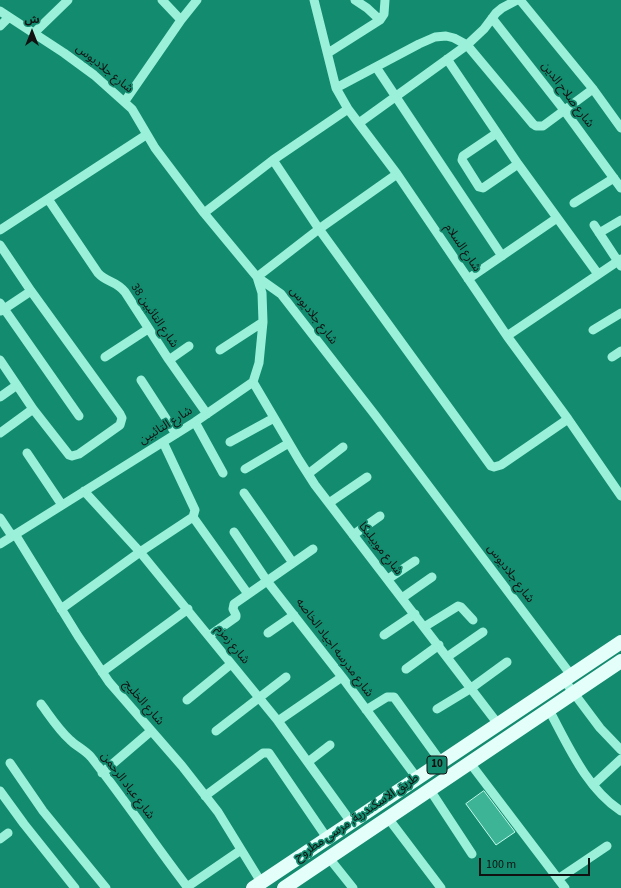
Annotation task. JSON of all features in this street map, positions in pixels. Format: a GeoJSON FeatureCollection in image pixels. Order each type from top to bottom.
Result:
{"type":"FeatureCollection","features":[{"type":"Feature","properties":{"kind":"main road","name":"طريق الاسكندرية, مرسى مطروح"},"geometry":{"type":"LineString","coordinates":[[257,885],[621,642]]}},
{"type":"Feature","properties":{"kind":"main road"},"geometry":{"type":"LineString","coordinates":[[587,664],[596,678]]}},
{"type":"Feature","properties":{"kind":"main road","name":"طريق الاسكندرية, مرسى مطروح"},"geometry":{"type":"LineString","coordinates":[[284,888],[573,693],[619,665]]}},
{"type":"Feature","properties":{"kind":"street"},"geometry":{"type":"LineString","coordinates":[[34,33],[68,0]]}},
{"type":"Feature","properties":{"kind":"street"},"geometry":{"type":"LineString","coordinates":[[162,0],[181,20]]}},
{"type":"Feature","properties":{"kind":"street"},"geometry":{"type":"LineString","coordinates":[[125,101],[181,20],[197,0]]}},
{"type":"Feature","properties":{"kind":"street","name":"شارع السلام"},"geometry":{"type":"LineString","coordinates":[[314,0],[336,88],[348,109],[397,174],[507,336],[568,419],[621,496]]}},
{"type":"Feature","properties":{"kind":"street"},"geometry":{"type":"LineString","coordinates":[[355,0],[367,8],[380,20]]}},
{"type":"Feature","properties":{"kind":"street"},"geometry":{"type":"LineString","coordinates":[[328,53],[380,20],[384,14],[385,0]]}},
{"type":"Feature","properties":{"kind":"street"},"geometry":{"type":"LineString","coordinates":[[359,123],[396,95],[467,46],[502,8],[518,0],[593,89],[621,128]]}},
{"type":"Feature","properties":{"kind":"street","name":"شارع جلاديوس"},"geometry":{"type":"LineString","coordinates":[[0,11],[88,71],[125,101],[135,114],[146,135],[204,213],[257,277],[281,294],[370,409],[568,678],[573,693],[600,728],[621,750]]}},
{"type":"Feature","properties":{"kind":"street"},"geometry":{"type":"LineString","coordinates":[[0,26],[9,17]]}},
{"type":"Feature","properties":{"kind":"street","name":"شارع صلاح الدين"},"geometry":{"type":"LineString","coordinates":[[492,18],[564,110],[621,188]]}},
{"type":"Feature","properties":{"kind":"street"},"geometry":{"type":"LineString","coordinates":[[336,88],[435,37],[446,36],[454,38],[467,46],[532,124],[536,126],[543,126],[593,89]]}},
{"type":"Feature","properties":{"kind":"street"},"geometry":{"type":"LineString","coordinates":[[447,60],[518,164],[598,274]]}},
{"type":"Feature","properties":{"kind":"street"},"geometry":{"type":"LineString","coordinates":[[376,67],[502,256]]}},
{"type":"Feature","properties":{"kind":"street"},"geometry":{"type":"LineString","coordinates":[[204,213],[273,160],[348,109]]}},
{"type":"Feature","properties":{"kind":"street"},"geometry":{"type":"LineString","coordinates":[[497,133],[462,158],[479,188],[483,188],[518,164]]}},
{"type":"Feature","properties":{"kind":"street"},"geometry":{"type":"LineString","coordinates":[[0,230],[146,135]]}},
{"type":"Feature","properties":{"kind":"street"},"geometry":{"type":"LineString","coordinates":[[273,160],[319,229],[491,466],[494,467],[501,465],[568,419]]}},
{"type":"Feature","properties":{"kind":"street"},"geometry":{"type":"LineString","coordinates":[[254,382],[259,363],[263,322],[262,293],[257,277],[319,229],[397,174]]}},
{"type":"Feature","properties":{"kind":"street"},"geometry":{"type":"LineString","coordinates":[[574,203],[614,178]]}},
{"type":"Feature","properties":{"kind":"street","name":"شارع التائبين 38"},"geometry":{"type":"LineString","coordinates":[[48,199],[98,273],[120,286],[207,414]]}},
{"type":"Feature","properties":{"kind":"street"},"geometry":{"type":"LineString","coordinates":[[468,279],[557,218]]}},
{"type":"Feature","properties":{"kind":"street"},"geometry":{"type":"LineString","coordinates":[[599,233],[621,220]]}},
{"type":"Feature","properties":{"kind":"street"},"geometry":{"type":"LineString","coordinates":[[507,336],[598,274],[620,262],[594,225]]}},
{"type":"Feature","properties":{"kind":"street"},"geometry":{"type":"LineString","coordinates":[[0,245],[31,291],[120,414],[122,422],[91,446],[79,454],[72,456],[66,452],[33,409],[1,362]]}},
{"type":"Feature","properties":{"kind":"street"},"geometry":{"type":"LineString","coordinates":[[31,291],[1,308],[79,416]]}},
{"type":"Feature","properties":{"kind":"street"},"geometry":{"type":"LineString","coordinates":[[593,330],[621,313]]}},
{"type":"Feature","properties":{"kind":"street"},"geometry":{"type":"LineString","coordinates":[[220,350],[263,322]]}},
{"type":"Feature","properties":{"kind":"street"},"geometry":{"type":"LineString","coordinates":[[106,357],[148,329]]}},
{"type":"Feature","properties":{"kind":"street"},"geometry":{"type":"LineString","coordinates":[[169,360],[189,346]]}},
{"type":"Feature","properties":{"kind":"street"},"geometry":{"type":"LineString","coordinates":[[612,357],[621,351]]}},
{"type":"Feature","properties":{"kind":"street"},"geometry":{"type":"LineString","coordinates":[[141,380],[176,434]]}},
{"type":"Feature","properties":{"kind":"street","name":"شارع التائبين"},"geometry":{"type":"LineString","coordinates":[[0,544],[196,422],[254,382]]}},
{"type":"Feature","properties":{"kind":"street","name":"شارع موبيليكا"},"geometry":{"type":"LineString","coordinates":[[254,382],[308,474],[498,724]]}},
{"type":"Feature","properties":{"kind":"street"},"geometry":{"type":"LineString","coordinates":[[0,397],[17,385]]}},
{"type":"Feature","properties":{"kind":"street"},"geometry":{"type":"LineString","coordinates":[[0,433],[33,409]]}},
{"type":"Feature","properties":{"kind":"street"},"geometry":{"type":"LineString","coordinates":[[230,442],[274,418]]}},
{"type":"Feature","properties":{"kind":"street"},"geometry":{"type":"LineString","coordinates":[[196,422],[223,473]]}},
{"type":"Feature","properties":{"kind":"street"},"geometry":{"type":"LineString","coordinates":[[163,442],[194,510],[193,517],[248,594]]}},
{"type":"Feature","properties":{"kind":"street"},"geometry":{"type":"LineString","coordinates":[[245,469],[289,443]]}},
{"type":"Feature","properties":{"kind":"street"},"geometry":{"type":"LineString","coordinates":[[308,474],[343,448]]}},
{"type":"Feature","properties":{"kind":"street"},"geometry":{"type":"LineString","coordinates":[[28,452],[62,505]]}},
{"type":"Feature","properties":{"kind":"street"},"geometry":{"type":"LineString","coordinates":[[329,503],[367,478]]}},
{"type":"Feature","properties":{"kind":"street","name":"شارع زمزم"},"geometry":{"type":"LineString","coordinates":[[84,491],[140,552],[188,609],[278,721],[351,822]]}},
{"type":"Feature","properties":{"kind":"street"},"geometry":{"type":"LineString","coordinates":[[244,493],[293,563]]}},
{"type":"Feature","properties":{"kind":"street"},"geometry":{"type":"LineString","coordinates":[[354,535],[380,516]]}},
{"type":"Feature","properties":{"kind":"street"},"geometry":{"type":"LineString","coordinates":[[61,609],[140,552],[193,517]]}},
{"type":"Feature","properties":{"kind":"street","name":"شارع الخليج"},"geometry":{"type":"LineString","coordinates":[[0,518],[13,535],[109,682],[182,766],[218,812],[241,850],[257,885]]}},
{"type":"Feature","properties":{"kind":"street","name":"شارع مدرسه اجياد الخاصه"},"geometry":{"type":"LineString","coordinates":[[234,532],[267,581],[342,677],[417,778]]}},
{"type":"Feature","properties":{"kind":"street"},"geometry":{"type":"LineString","coordinates":[[209,636],[236,617],[233,606],[313,549]]}},
{"type":"Feature","properties":{"kind":"street"},"geometry":{"type":"LineString","coordinates":[[388,579],[415,561]]}},
{"type":"Feature","properties":{"kind":"street"},"geometry":{"type":"LineString","coordinates":[[402,598],[432,577]]}},
{"type":"Feature","properties":{"kind":"street"},"geometry":{"type":"LineString","coordinates":[[424,627],[458,606],[462,608],[473,620]]}},
{"type":"Feature","properties":{"kind":"street"},"geometry":{"type":"LineString","coordinates":[[102,672],[188,609]]}},
{"type":"Feature","properties":{"kind":"street"},"geometry":{"type":"LineString","coordinates":[[384,635],[415,614]]}},
{"type":"Feature","properties":{"kind":"street"},"geometry":{"type":"LineString","coordinates":[[268,633],[294,615]]}},
{"type":"Feature","properties":{"kind":"street"},"geometry":{"type":"LineString","coordinates":[[447,657],[483,632]]}},
{"type":"Feature","properties":{"kind":"street"},"geometry":{"type":"LineString","coordinates":[[406,669],[439,645]]}},
{"type":"Feature","properties":{"kind":"street"},"geometry":{"type":"LineString","coordinates":[[437,709],[470,689],[507,662]]}},
{"type":"Feature","properties":{"kind":"street"},"geometry":{"type":"LineString","coordinates":[[187,700],[231,664]]}},
{"type":"Feature","properties":{"kind":"street"},"geometry":{"type":"LineString","coordinates":[[216,731],[258,697],[286,677]]}},
{"type":"Feature","properties":{"kind":"street"},"geometry":{"type":"LineString","coordinates":[[278,721],[342,677]]}},
{"type":"Feature","properties":{"kind":"street"},"geometry":{"type":"LineString","coordinates":[[366,710],[387,697],[394,697],[441,762]]}},
{"type":"Feature","properties":{"kind":"street","name":"شارع عباد الرحمن"},"geometry":{"type":"LineString","coordinates":[[41,704],[63,733],[90,756],[136,815],[187,888]]}},
{"type":"Feature","properties":{"kind":"street"},"geometry":{"type":"LineString","coordinates":[[549,710],[593,785],[606,800],[621,811]]}},
{"type":"Feature","properties":{"kind":"street"},"geometry":{"type":"LineString","coordinates":[[102,773],[151,731]]}},
{"type":"Feature","properties":{"kind":"street"},"geometry":{"type":"LineString","coordinates":[[308,762],[330,745]]}},
{"type":"Feature","properties":{"kind":"street"},"geometry":{"type":"LineString","coordinates":[[205,796],[263,753],[269,753],[327,838]]}},
{"type":"Feature","properties":{"kind":"street"},"geometry":{"type":"LineString","coordinates":[[593,785],[621,759]]}},
{"type":"Feature","properties":{"kind":"street"},"geometry":{"type":"LineString","coordinates":[[10,763],[43,811],[106,888]]}},
{"type":"Feature","properties":{"kind":"street"},"geometry":{"type":"LineString","coordinates":[[470,763],[565,888]]}},
{"type":"Feature","properties":{"kind":"street"},"geometry":{"type":"LineString","coordinates":[[430,790],[472,854]]}},
{"type":"Feature","properties":{"kind":"street"},"geometry":{"type":"LineString","coordinates":[[0,791],[75,888]]}},
{"type":"Feature","properties":{"kind":"street"},"geometry":{"type":"LineString","coordinates":[[388,818],[441,888]]}},
{"type":"Feature","properties":{"kind":"street"},"geometry":{"type":"LineString","coordinates":[[0,839],[8,833]]}},
{"type":"Feature","properties":{"kind":"street"},"geometry":{"type":"LineString","coordinates":[[558,879],[607,846]]}},
{"type":"Feature","properties":{"kind":"street"},"geometry":{"type":"LineString","coordinates":[[187,888],[241,850]]}},
{"type":"Feature","properties":{"kind":"street"},"geometry":{"type":"LineString","coordinates":[[329,858],[353,888]]}},
{"type":"Feature","properties":{"kind":"building"},"geometry":{"type":"Polygon","coordinates":[[[484,791],[515,832],[496,845],[466,804],[484,791]]]}}]}
